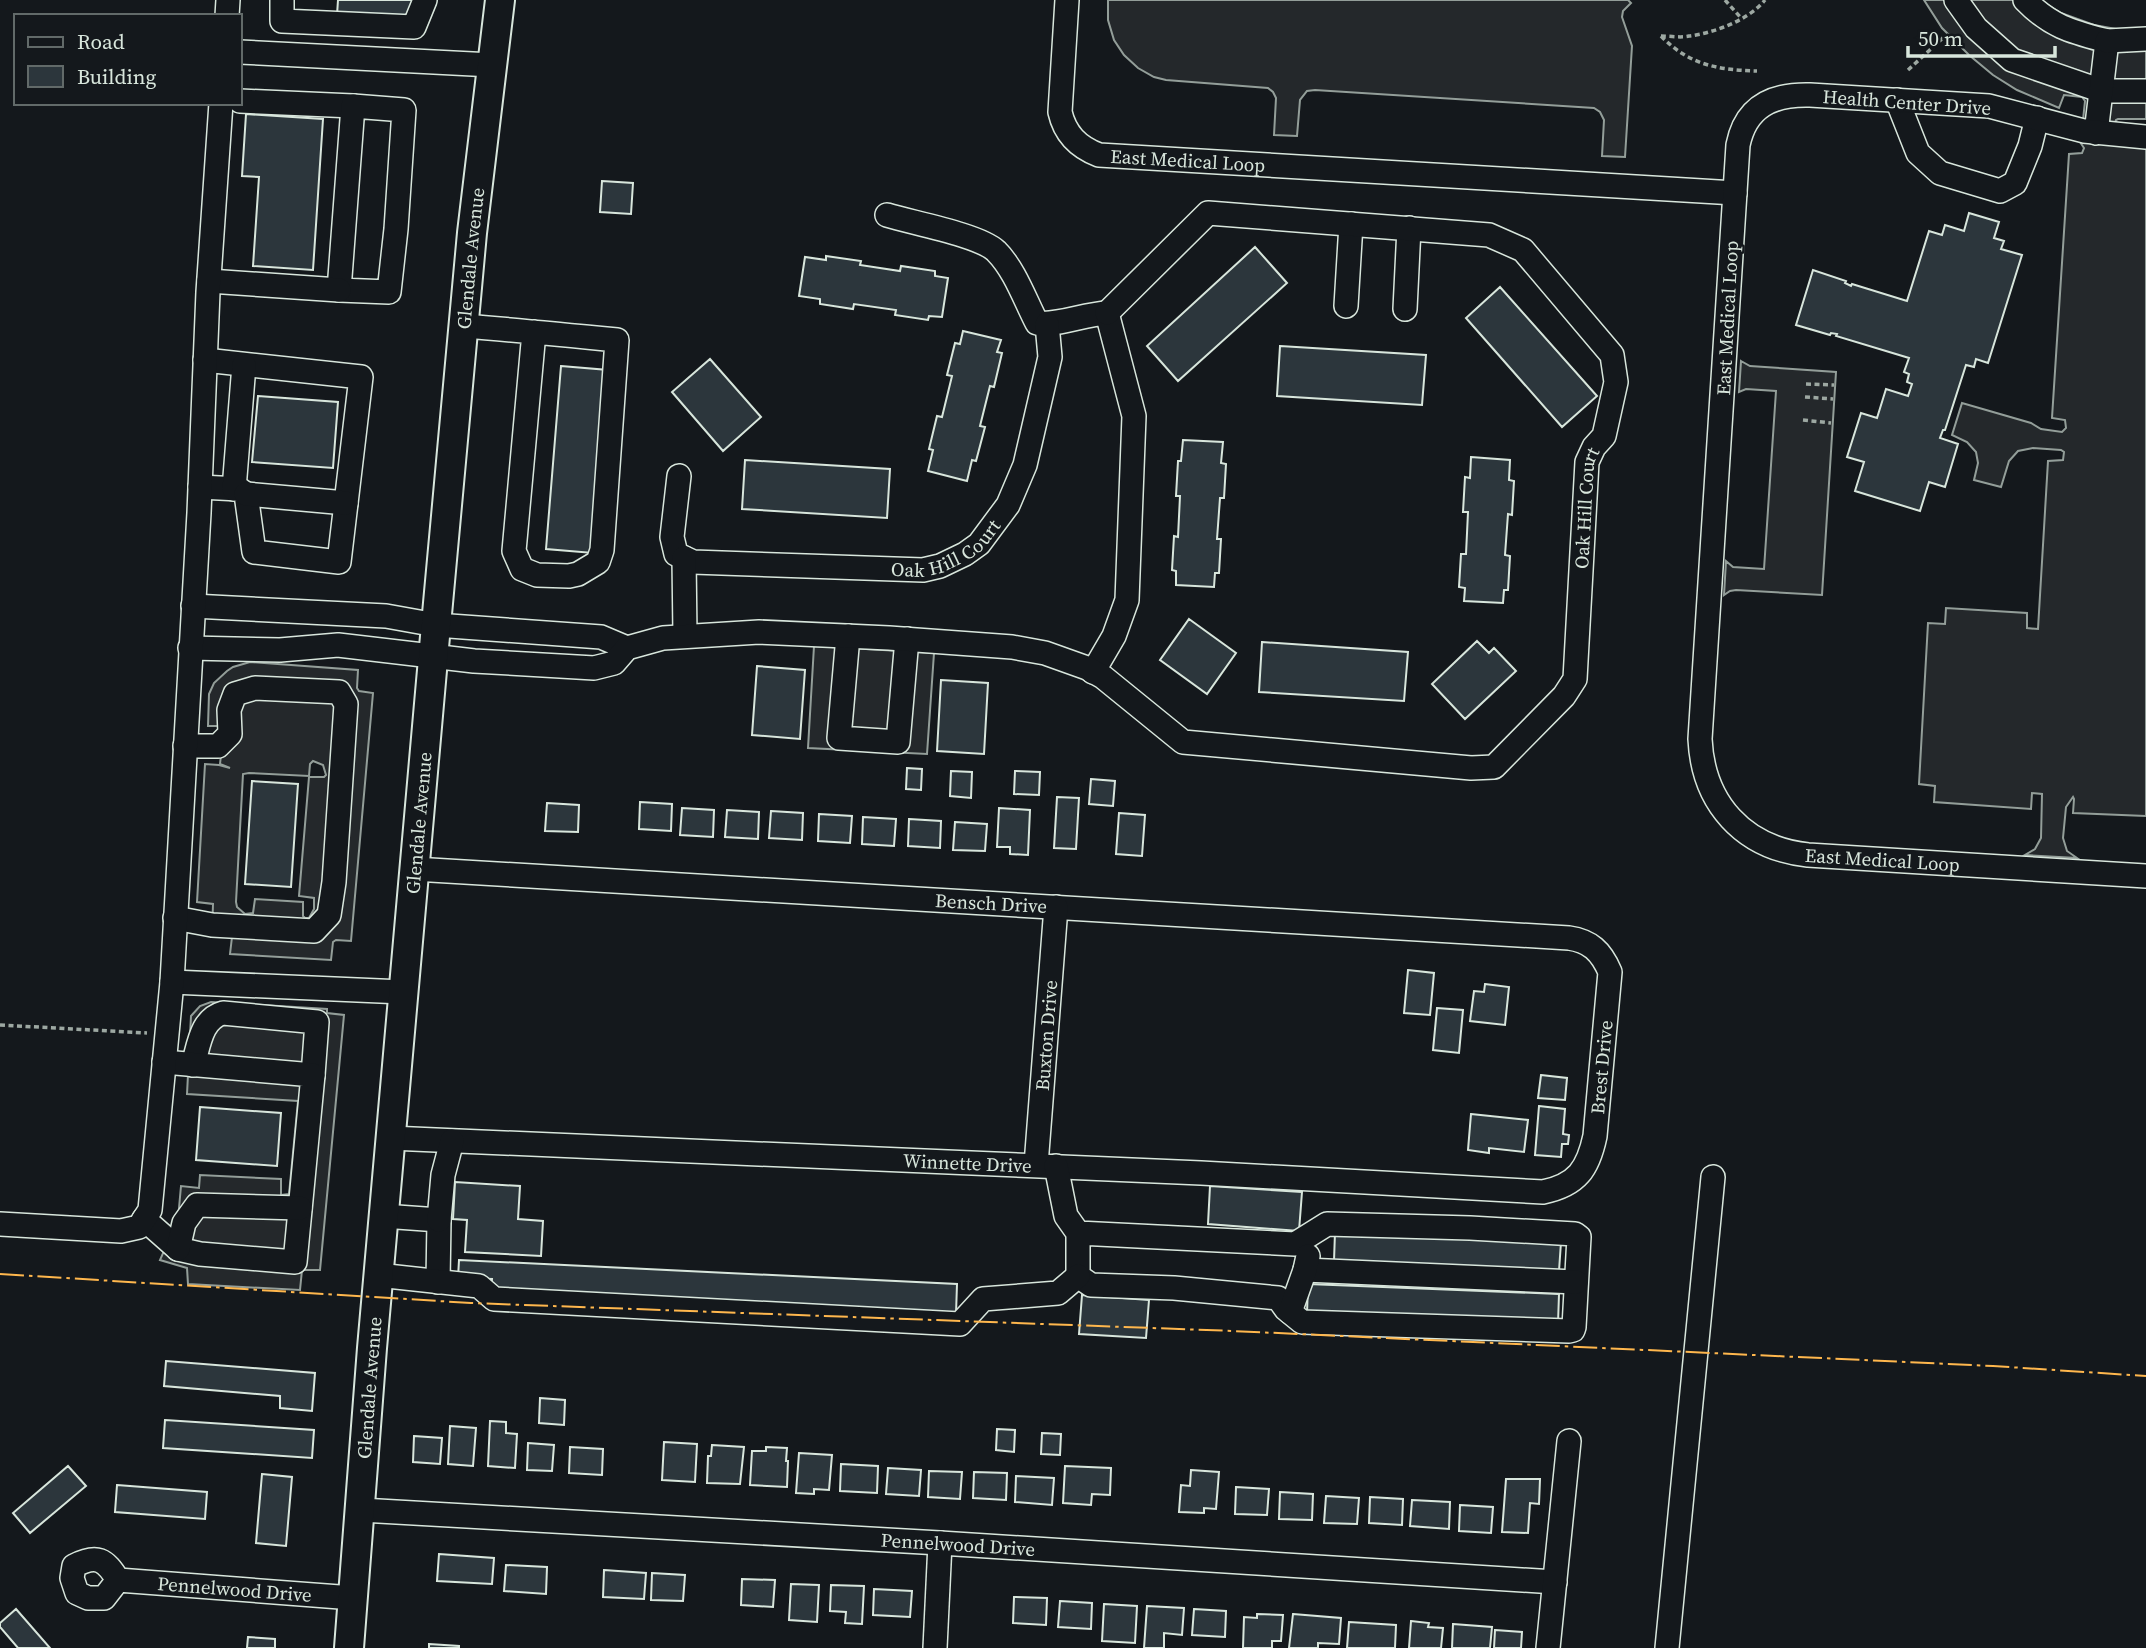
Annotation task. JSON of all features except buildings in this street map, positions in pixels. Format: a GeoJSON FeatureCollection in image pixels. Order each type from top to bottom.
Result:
{"type":"FeatureCollection","features":[{"type":"Feature","properties":{"kind":"main road","name":"Glendale Avenue"},"geometry":{"type":"LineString","coordinates":[[349,1648],[383,1216],[433,657],[464,326],[500,0]]}},
{"type":"Feature","properties":{"kind":"street"},"geometry":{"type":"LineString","coordinates":[[282,0],[282,21],[414,27],[425,0]]}},
{"type":"Feature","properties":{"kind":"street","name":"East Medical Loop"},"geometry":{"type":"LineString","coordinates":[[1067,0],[1060,112],[1065,128],[1073,139],[1099,155],[1735,193],[1700,739],[1705,774],[1715,798],[1730,818],[1750,835],[1764,844],[1789,852],[2146,876]]}},
{"type":"Feature","properties":{"kind":"street"},"geometry":{"type":"LineString","coordinates":[[1956,0],[1976,28],[2012,60],[2102,91],[2146,91]]}},
{"type":"Feature","properties":{"kind":"street"},"geometry":{"type":"LineString","coordinates":[[2025,0],[2037,12],[2065,30],[2107,41],[2146,39]]}},
{"type":"Feature","properties":{"kind":"street"},"geometry":{"type":"LineString","coordinates":[[2096,133],[2107,41]]}},
{"type":"Feature","properties":{"kind":"street"},"geometry":{"type":"LineString","coordinates":[[242,52],[492,65]]}},
{"type":"Feature","properties":{"kind":"street","name":"Health Center Drive"},"geometry":{"type":"LineString","coordinates":[[1735,193],[1738,145],[1743,128],[1755,112],[1771,100],[1787,95],[1989,106],[2096,133],[2146,137]]}},
{"type":"Feature","properties":{"kind":"street"},"geometry":{"type":"LineString","coordinates":[[1897,100],[1918,153],[1940,173],[2000,191],[2015,183],[2030,146],[2037,118]]}},
{"type":"Feature","properties":{"kind":"street"},"geometry":{"type":"LineString","coordinates":[[209,281],[389,292],[404,110],[242,101]]}},
{"type":"Feature","properties":{"kind":"street"},"geometry":{"type":"LineString","coordinates":[[0,1224],[121,1231],[139,1227],[150,1210],[172,982],[221,105]]}},
{"type":"Feature","properties":{"kind":"street"},"geometry":{"type":"LineString","coordinates":[[339,290],[352,106]]}},
{"type":"Feature","properties":{"kind":"street","name":"Oak Hill Court"},"geometry":{"type":"LineString","coordinates":[[191,648],[280,650],[338,645],[433,657],[594,668],[614,663],[628,648],[663,638],[759,632],[1012,647],[1045,653],[1093,671],[1183,742],[1471,768],[1494,767],[1564,696],[1575,679],[1587,462],[1594,447],[1604,436],[1616,382],[1612,355],[1523,250],[1489,235],[1208,213],[1107,313]]}},
{"type":"Feature","properties":{"kind":"street"},"geometry":{"type":"LineString","coordinates":[[887,215],[971,237],[995,250],[1009,268],[1037,323],[1047,324],[1107,313],[1134,416],[1127,600],[1114,636],[1093,671]]}},
{"type":"Feature","properties":{"kind":"street"},"geometry":{"type":"LineString","coordinates":[[1346,306],[1351,224]]}},
{"type":"Feature","properties":{"kind":"street"},"geometry":{"type":"LineString","coordinates":[[1405,309],[1409,228]]}},
{"type":"Feature","properties":{"kind":"street","name":"Oak Hill Court"},"geometry":{"type":"LineString","coordinates":[[684,558],[693,562],[923,570],[940,566],[965,554],[979,544],[1008,505],[1025,465],[1050,357],[1047,324]]}},
{"type":"Feature","properties":{"kind":"street"},"geometry":{"type":"LineString","coordinates":[[464,326],[534,332],[617,340],[602,550],[598,562],[578,574],[569,576],[537,575],[522,569],[514,551],[534,332]]}},
{"type":"Feature","properties":{"kind":"street"},"geometry":{"type":"LineString","coordinates":[[205,360],[360,377],[339,562],[254,552],[240,491],[244,365]]}},
{"type":"Feature","properties":{"kind":"street"},"geometry":{"type":"LineString","coordinates":[[679,476],[672,537],[676,554],[684,558],[685,636]]}},
{"type":"Feature","properties":{"kind":"street"},"geometry":{"type":"LineString","coordinates":[[200,487],[346,503]]}},
{"type":"Feature","properties":{"kind":"street"},"geometry":{"type":"LineString","coordinates":[[193,606],[386,616],[436,625],[601,637],[628,648]]}},
{"type":"Feature","properties":{"kind":"street"},"geometry":{"type":"LineString","coordinates":[[848,636],[839,738],[898,742],[907,639]]}},
{"type":"Feature","properties":{"kind":"street"},"geometry":{"type":"LineString","coordinates":[[175,918],[212,925],[314,931],[329,915],[334,882],[346,704],[339,692],[255,688],[234,694],[229,710],[230,734],[218,746],[185,746]]}},
{"type":"Feature","properties":{"kind":"street","name":"Bensch Drive"},"geometry":{"type":"LineString","coordinates":[[414,869],[1569,938]]}},
{"type":"Feature","properties":{"kind":"street","name":"Buxton Drive"},"geometry":{"type":"LineString","coordinates":[[1056,907],[1046,1166],[1066,1216],[1078,1233]]}},
{"type":"Feature","properties":{"kind":"street","name":"Brest Drive"},"geometry":{"type":"LineString","coordinates":[[1543,1192],[1559,1189],[1582,1172],[1591,1154],[1595,1136],[1610,972],[1604,958],[1592,945],[1584,940],[1569,938]]}},
{"type":"Feature","properties":{"kind":"street"},"geometry":{"type":"LineString","coordinates":[[172,982],[403,992]]}},
{"type":"Feature","properties":{"kind":"street"},"geometry":{"type":"LineString","coordinates":[[144,1219],[178,1249],[200,1254],[295,1262],[317,1022],[223,1013],[210,1019],[192,1065]]}},
{"type":"Feature","properties":{"kind":"street"},"geometry":{"type":"LineString","coordinates":[[164,1062],[313,1075]]}},
{"type":"Feature","properties":{"kind":"street","name":"Winnette Drive"},"geometry":{"type":"LineString","coordinates":[[390,1138],[1046,1166],[1543,1192]]}},
{"type":"Feature","properties":{"kind":"street"},"geometry":{"type":"LineString","coordinates":[[438,1282],[443,1175],[452,1141]]}},
{"type":"Feature","properties":{"kind":"street"},"geometry":{"type":"LineString","coordinates":[[1667,1648],[1713,1177]]}},
{"type":"Feature","properties":{"kind":"street"},"geometry":{"type":"LineString","coordinates":[[178,1249],[184,1223],[197,1205],[300,1208]]}},
{"type":"Feature","properties":{"kind":"street"},"geometry":{"type":"LineString","coordinates":[[383,1216],[439,1220]]}},
{"type":"Feature","properties":{"kind":"street"},"geometry":{"type":"LineString","coordinates":[[378,1275],[479,1286],[494,1299],[960,1324],[984,1299],[1058,1293],[1078,1276],[1078,1233],[1294,1244],[1327,1224],[1471,1228],[1576,1234],[1578,1237],[1574,1327],[1569,1331],[1302,1322],[1278,1298],[1091,1285],[1078,1276]]}},
{"type":"Feature","properties":{"kind":"street"},"geometry":{"type":"LineString","coordinates":[[1290,1312],[1305,1270],[1313,1232]]}},
{"type":"Feature","properties":{"kind":"street"},"geometry":{"type":"LineString","coordinates":[[1305,1270],[1576,1282]]}},
{"type":"Feature","properties":{"kind":"street"},"geometry":{"type":"LineString","coordinates":[[1548,1648],[1569,1441]]}},
{"type":"Feature","properties":{"kind":"street","name":"Pennelwood Drive"},"geometry":{"type":"LineString","coordinates":[[360,1510],[1555,1582]]}},
{"type":"Feature","properties":{"kind":"street"},"geometry":{"type":"LineString","coordinates":[[934,1648],[940,1543]]}},
{"type":"Feature","properties":{"kind":"street","name":"Pennelwood Drive"},"geometry":{"type":"LineString","coordinates":[[118,1580],[353,1598]]}},
{"type":"Feature","properties":{"kind":"path"},"geometry":{"type":"LineString","coordinates":[[1725,0],[1741,18]]}},
{"type":"Feature","properties":{"kind":"path"},"geometry":{"type":"LineString","coordinates":[[1757,71],[1720,69],[1704,64],[1671,46],[1661,36],[1689,37],[1718,28],[1741,18],[1765,0]]}},
{"type":"Feature","properties":{"kind":"path"},"geometry":{"type":"LineString","coordinates":[[1908,70],[1944,37]]}},
{"type":"Feature","properties":{"kind":"path"},"geometry":{"type":"LineString","coordinates":[[1806,384],[1834,385]]}},
{"type":"Feature","properties":{"kind":"path"},"geometry":{"type":"LineString","coordinates":[[1805,397],[1833,399]]}},
{"type":"Feature","properties":{"kind":"path"},"geometry":{"type":"LineString","coordinates":[[1803,420],[1831,423]]}},
{"type":"Feature","properties":{"kind":"path"},"geometry":{"type":"LineString","coordinates":[[0,1025],[167,1035]]}},
{"type":"Feature","properties":{"kind":"shaded area"},"geometry":{"type":"Polygon","coordinates":[[[1108,0],[1628,0],[1631,3],[1623,11],[1622,17],[1632,46],[1625,157],[1602,156],[1604,120],[1594,108],[1315,90],[1307,91],[1300,100],[1297,136],[1274,135],[1276,98],[1268,88],[1166,80],[1138,68],[1124,55],[1114,40],[1108,20],[1108,0]]]}},
{"type":"Feature","properties":{"kind":"shaded area"},"geometry":{"type":"Polygon","coordinates":[[[1924,0],[2040,0],[2061,13],[2094,25],[2116,29],[2146,29],[2146,119],[2118,119],[2115,123],[2083,120],[2085,101],[2082,97],[2064,95],[2059,108],[2017,90],[1969,55],[1942,28],[1924,0]]]}},
{"type":"Feature","properties":{"kind":"shaded area"},"geometry":{"type":"Polygon","coordinates":[[[2080,142],[2146,148],[2146,816],[2073,813],[2073,797],[2066,807],[2063,838],[2067,851],[2077,858],[2025,855],[2035,849],[2041,838],[2042,794],[2032,793],[2031,809],[1934,802],[1935,786],[1919,784],[1928,623],[1945,624],[1946,608],[2027,613],[2027,628],[2038,629],[2048,461],[2063,460],[2064,452],[2033,448],[2018,451],[2009,461],[2001,487],[1974,480],[1978,463],[1976,452],[1967,442],[1952,435],[1962,403],[2031,423],[2041,429],[2062,432],[2066,428],[2065,420],[2052,418],[2069,154],[2082,153],[2084,148],[2080,142]]]}},
{"type":"Feature","properties":{"kind":"shaded area"},"geometry":{"type":"Polygon","coordinates":[[[1741,361],[1750,366],[1836,372],[1822,595],[1736,590],[1724,595],[1726,561],[1733,567],[1764,569],[1776,391],[1746,389],[1739,392],[1741,361]]]}},
{"type":"Feature","properties":{"kind":"shaded area"},"geometry":{"type":"Polygon","coordinates":[[[814,646],[934,653],[927,754],[808,748],[814,646]]]}},
{"type":"Feature","properties":{"kind":"shaded area"},"geometry":{"type":"Polygon","coordinates":[[[250,662],[358,670],[357,688],[359,691],[373,693],[351,941],[333,942],[331,960],[230,954],[232,937],[212,935],[213,904],[197,902],[205,764],[230,768],[220,764],[224,728],[208,726],[209,694],[214,683],[233,667],[250,662]],[[313,761],[310,764],[309,776],[243,774],[236,902],[237,907],[245,914],[253,913],[255,899],[303,902],[305,918],[309,918],[314,909],[314,898],[299,896],[309,777],[324,777],[326,775],[323,765],[313,761]]]}},
{"type":"Feature","properties":{"kind":"shaded area"},"geometry":{"type":"Polygon","coordinates":[[[211,1002],[327,1009],[327,1013],[344,1015],[320,1270],[302,1270],[300,1290],[188,1284],[187,1268],[160,1260],[178,1219],[181,1186],[199,1188],[200,1175],[281,1179],[281,1195],[289,1194],[298,1101],[187,1094],[191,1016],[200,1006],[211,1002]]]}},
{"type":"Feature","properties":{"kind":"power"},"geometry":{"type":"LineString","coordinates":[[0,1274],[471,1303],[1233,1331],[1993,1366],[2146,1376]]}}]}
